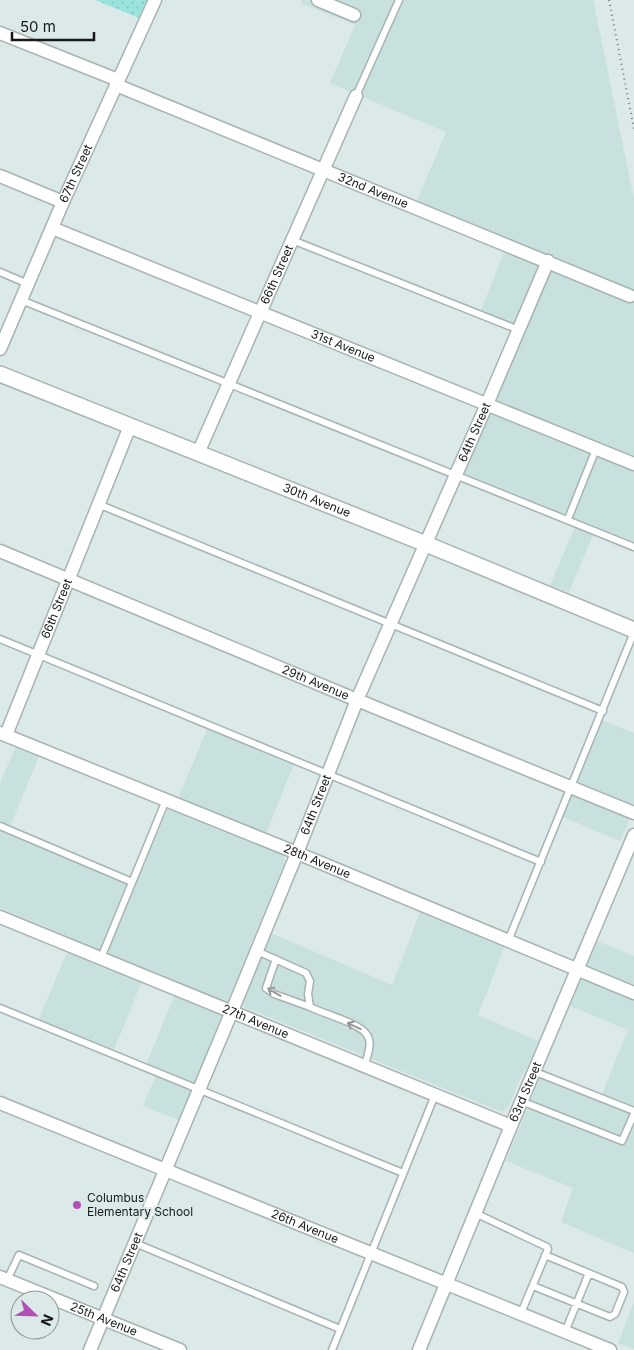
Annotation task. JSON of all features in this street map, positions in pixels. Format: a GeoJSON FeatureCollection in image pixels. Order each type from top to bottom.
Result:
{"type":"FeatureCollection","features":[{"type":"Feature","properties":{"kind":"street","name":"67th Street"},"geometry":{"type":"LineString","coordinates":[[0,349],[63,202],[155,0]]}},
{"type":"Feature","properties":{"kind":"street"},"geometry":{"type":"LineString","coordinates":[[318,0],[354,15]]}},
{"type":"Feature","properties":{"kind":"street","name":"32nd Avenue"},"geometry":{"type":"LineString","coordinates":[[0,33],[324,170],[632,297]]}},
{"type":"Feature","properties":{"kind":"street","name":"66th Street"},"geometry":{"type":"LineString","coordinates":[[198,453],[356,96]]}},
{"type":"Feature","properties":{"kind":"street"},"geometry":{"type":"LineString","coordinates":[[0,176],[63,202]]}},
{"type":"Feature","properties":{"kind":"street","name":"31st Avenue"},"geometry":{"type":"LineString","coordinates":[[52,228],[634,464]]}},
{"type":"Feature","properties":{"kind":"street","name":"64th Street"},"geometry":{"type":"LineString","coordinates":[[90,1350],[257,951],[357,700],[488,404],[548,262]]}},
{"type":"Feature","properties":{"kind":"street","name":"30th Avenue"},"geometry":{"type":"LineString","coordinates":[[0,374],[426,544],[634,631]]}},
{"type":"Feature","properties":{"kind":"street","name":"66th Street"},"geometry":{"type":"LineString","coordinates":[[3,734],[38,655],[130,426]]}},
{"type":"Feature","properties":{"kind":"street","name":"29th Avenue"},"geometry":{"type":"LineString","coordinates":[[0,550],[357,700],[634,813]]}},
{"type":"Feature","properties":{"kind":"street","name":"28th Avenue"},"geometry":{"type":"LineString","coordinates":[[3,734],[297,853],[634,993]]}},
{"type":"Feature","properties":{"kind":"street","name":"63rd Street"},"geometry":{"type":"LineString","coordinates":[[419,1350],[521,1101],[634,835]]}},
{"type":"Feature","properties":{"kind":"street","name":"27th Avenue"},"geometry":{"type":"LineString","coordinates":[[0,917],[511,1126]]}},
{"type":"Feature","properties":{"kind":"street","name":"26th Avenue"},"geometry":{"type":"LineString","coordinates":[[0,1104],[446,1283],[565,1332],[593,1347],[610,1350]]}},
{"type":"Feature","properties":{"kind":"street","name":"25th Avenue"},"geometry":{"type":"LineString","coordinates":[[4,1279],[180,1350]]}},
{"type":"Feature","properties":{"kind":"lane"},"geometry":{"type":"LineString","coordinates":[[356,96],[399,0]]}},
{"type":"Feature","properties":{"kind":"lane"},"geometry":{"type":"LineString","coordinates":[[292,240],[519,330]]}},
{"type":"Feature","properties":{"kind":"lane"},"geometry":{"type":"LineString","coordinates":[[0,272],[28,284]]}},
{"type":"Feature","properties":{"kind":"lane"},"geometry":{"type":"LineString","coordinates":[[21,300],[634,546]]}},
{"type":"Feature","properties":{"kind":"lane"},"geometry":{"type":"LineString","coordinates":[[568,519],[596,449]]}},
{"type":"Feature","properties":{"kind":"lane"},"geometry":{"type":"LineString","coordinates":[[98,504],[603,711]]}},
{"type":"Feature","properties":{"kind":"lane"},"geometry":{"type":"LineString","coordinates":[[508,941],[572,788],[634,631]]}},
{"type":"Feature","properties":{"kind":"lane"},"geometry":{"type":"LineString","coordinates":[[0,639],[541,862]]}},
{"type":"Feature","properties":{"kind":"lane"},"geometry":{"type":"LineString","coordinates":[[101,958],[166,800]]}},
{"type":"Feature","properties":{"kind":"lane"},"geometry":{"type":"LineString","coordinates":[[0,826],[132,882]]}},
{"type":"Feature","properties":{"kind":"lane"},"geometry":{"type":"LineString","coordinates":[[257,951],[306,973],[310,981],[308,994],[310,1007]]}},
{"type":"Feature","properties":{"kind":"lane"},"geometry":{"type":"LineString","coordinates":[[276,959],[266,988],[274,994],[359,1027],[368,1036],[370,1048],[364,1066]]}},
{"type":"Feature","properties":{"kind":"lane"},"geometry":{"type":"LineString","coordinates":[[0,1008],[403,1173]]}},
{"type":"Feature","properties":{"kind":"lane"},"geometry":{"type":"LineString","coordinates":[[521,1101],[622,1141],[634,1113],[534,1072]]}},
{"type":"Feature","properties":{"kind":"lane"},"geometry":{"type":"LineString","coordinates":[[332,1350],[435,1095]]}},
{"type":"Feature","properties":{"kind":"lane"},"geometry":{"type":"LineString","coordinates":[[475,1213],[547,1246],[546,1255],[521,1314]]}},
{"type":"Feature","properties":{"kind":"lane"},"geometry":{"type":"LineString","coordinates":[[135,1243],[340,1329]]}},
{"type":"Feature","properties":{"kind":"lane"},"geometry":{"type":"LineString","coordinates":[[4,1279],[19,1255],[94,1286]]}},
{"type":"Feature","properties":{"kind":"lane"},"geometry":{"type":"LineString","coordinates":[[532,1286],[610,1317],[615,1314],[624,1292],[622,1287],[546,1255]]}},
{"type":"Feature","properties":{"kind":"lane"},"geometry":{"type":"LineString","coordinates":[[565,1332],[589,1273]]}},
{"type":"Feature","properties":{"kind":"path"},"geometry":{"type":"LineString","coordinates":[[610,0],[634,129]]}},
{"type":"Feature","properties":{"kind":"shaded area"},"geometry":{"type":"Polygon","coordinates":[[[95,0],[147,0],[139,18],[95,0]]]}},
{"type":"Feature","properties":{"kind":"shaded area"},"geometry":{"type":"Polygon","coordinates":[[[302,0],[593,0],[634,199],[634,552],[593,535],[569,592],[550,585],[575,527],[449,476],[512,332],[478,318],[505,250],[412,213],[446,132],[330,83],[355,25],[301,3],[302,0]]]}},
{"type":"Feature","properties":{"kind":"shaded area"},"geometry":{"type":"Polygon","coordinates":[[[602,720],[634,733],[634,809],[620,841],[563,817],[602,720]]]}},
{"type":"Feature","properties":{"kind":"shaded area"},"geometry":{"type":"Polygon","coordinates":[[[207,729],[294,764],[261,846],[283,855],[285,861],[179,1120],[143,1106],[158,1071],[146,1065],[180,982],[147,969],[113,1052],[38,1021],[73,938],[0,908],[0,783],[16,746],[39,756],[7,834],[135,886],[168,809],[173,811],[207,729]]]}},
{"type":"Feature","properties":{"kind":"shaded area"},"geometry":{"type":"Polygon","coordinates":[[[421,910],[505,945],[478,1015],[538,1041],[509,1105],[502,1112],[244,1007],[242,1002],[271,933],[392,985],[421,910]]]}},
{"type":"Feature","properties":{"kind":"shaded area"},"geometry":{"type":"Polygon","coordinates":[[[597,941],[634,956],[634,1253],[561,1222],[573,1188],[506,1161],[543,1070],[602,1094],[628,1030],[570,1006],[597,941]]]}},
{"type":"Feature","properties":{"kind":"shaded area"},"geometry":{"type":"Polygon","coordinates":[[[634,1302],[634,1349],[618,1343],[634,1302]]]}},
{"type":"Feature","properties":{"kind":"place","name":"Columbus Elementary School"},"geometry":{"type":"Point","coordinates":[77,1205]}}]}
